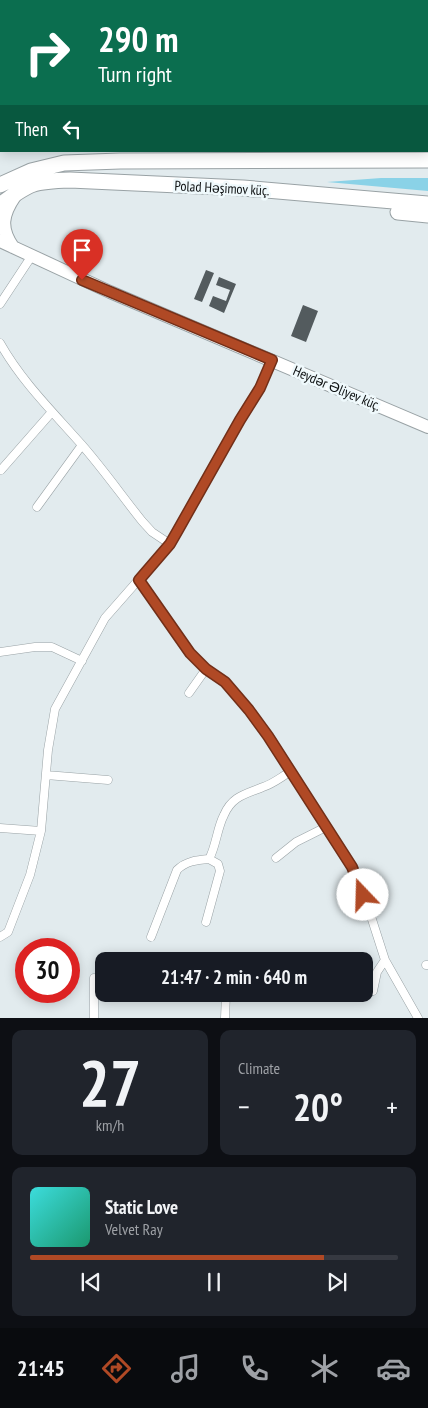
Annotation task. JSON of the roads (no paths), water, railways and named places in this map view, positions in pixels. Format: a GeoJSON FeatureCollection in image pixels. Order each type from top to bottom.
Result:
{"type":"FeatureCollection","features":[{"type":"Feature","properties":{"kind":"highway"},"geometry":{"type":"LineString","coordinates":[[64,163],[142,152]]}},
{"type":"Feature","properties":{"kind":"highway","name":"Polad Həşimov küç."},"geometry":{"type":"LineString","coordinates":[[0,185],[31,171],[64,163],[120,161],[428,160]]}},
{"type":"Feature","properties":{"kind":"highway","name":"Polad Həşimov küç."},"geometry":{"type":"LineString","coordinates":[[0,205],[18,191],[34,183],[45,181],[243,188],[333,194],[428,204]]}},
{"type":"Feature","properties":{"kind":"highway"},"geometry":{"type":"LineString","coordinates":[[118,183],[428,215]]}},
{"type":"Feature","properties":{"kind":"main road"},"geometry":{"type":"LineString","coordinates":[[4,244],[3,219],[18,191]]}},
{"type":"Feature","properties":{"kind":"main road","name":"Heydər Əliyev küç."},"geometry":{"type":"LineString","coordinates":[[4,244],[136,303],[428,427]]}},
{"type":"Feature","properties":{"kind":"street"},"geometry":{"type":"LineString","coordinates":[[0,304],[28,256]]}},
{"type":"Feature","properties":{"kind":"street"},"geometry":{"type":"LineString","coordinates":[[0,343],[24,379],[51,413],[82,445],[142,521],[152,532],[170,544]]}},
{"type":"Feature","properties":{"kind":"street"},"geometry":{"type":"LineString","coordinates":[[0,937],[8,932],[30,875],[41,831],[55,708],[105,618],[170,544],[260,388],[272,360]]}},
{"type":"Feature","properties":{"kind":"street"},"geometry":{"type":"LineString","coordinates":[[1,470],[51,413]]}},
{"type":"Feature","properties":{"kind":"street"},"geometry":{"type":"LineString","coordinates":[[37,507],[82,445]]}},
{"type":"Feature","properties":{"kind":"street"},"geometry":{"type":"LineString","coordinates":[[139,580],[190,653],[206,669],[225,682],[249,710],[268,736],[352,867],[358,879],[385,960],[418,1018]]}},
{"type":"Feature","properties":{"kind":"street"},"geometry":{"type":"LineString","coordinates":[[0,652],[35,647],[52,647],[82,661]]}},
{"type":"Feature","properties":{"kind":"street"},"geometry":{"type":"LineString","coordinates":[[190,693],[206,669]]}},
{"type":"Feature","properties":{"kind":"street"},"geometry":{"type":"LineString","coordinates":[[209,859],[216,834],[230,803],[238,796],[263,788],[290,772]]}},
{"type":"Feature","properties":{"kind":"street"},"geometry":{"type":"LineString","coordinates":[[46,776],[108,780]]}},
{"type":"Feature","properties":{"kind":"street"},"geometry":{"type":"LineString","coordinates":[[276,858],[296,842],[326,827]]}},
{"type":"Feature","properties":{"kind":"street"},"geometry":{"type":"LineString","coordinates":[[0,828],[41,831]]}},
{"type":"Feature","properties":{"kind":"street"},"geometry":{"type":"LineString","coordinates":[[151,938],[177,870],[182,865],[193,860],[209,859],[218,864],[220,871],[206,922]]}},
{"type":"Feature","properties":{"kind":"street"},"geometry":{"type":"LineString","coordinates":[[373,991],[377,972],[385,960]]}},
{"type":"Feature","properties":{"kind":"street"},"geometry":{"type":"LineString","coordinates":[[94,978],[94,1018]]}},
{"type":"Feature","properties":{"kind":"street"},"geometry":{"type":"LineString","coordinates":[[225,1018],[226,1002]]}}]}
